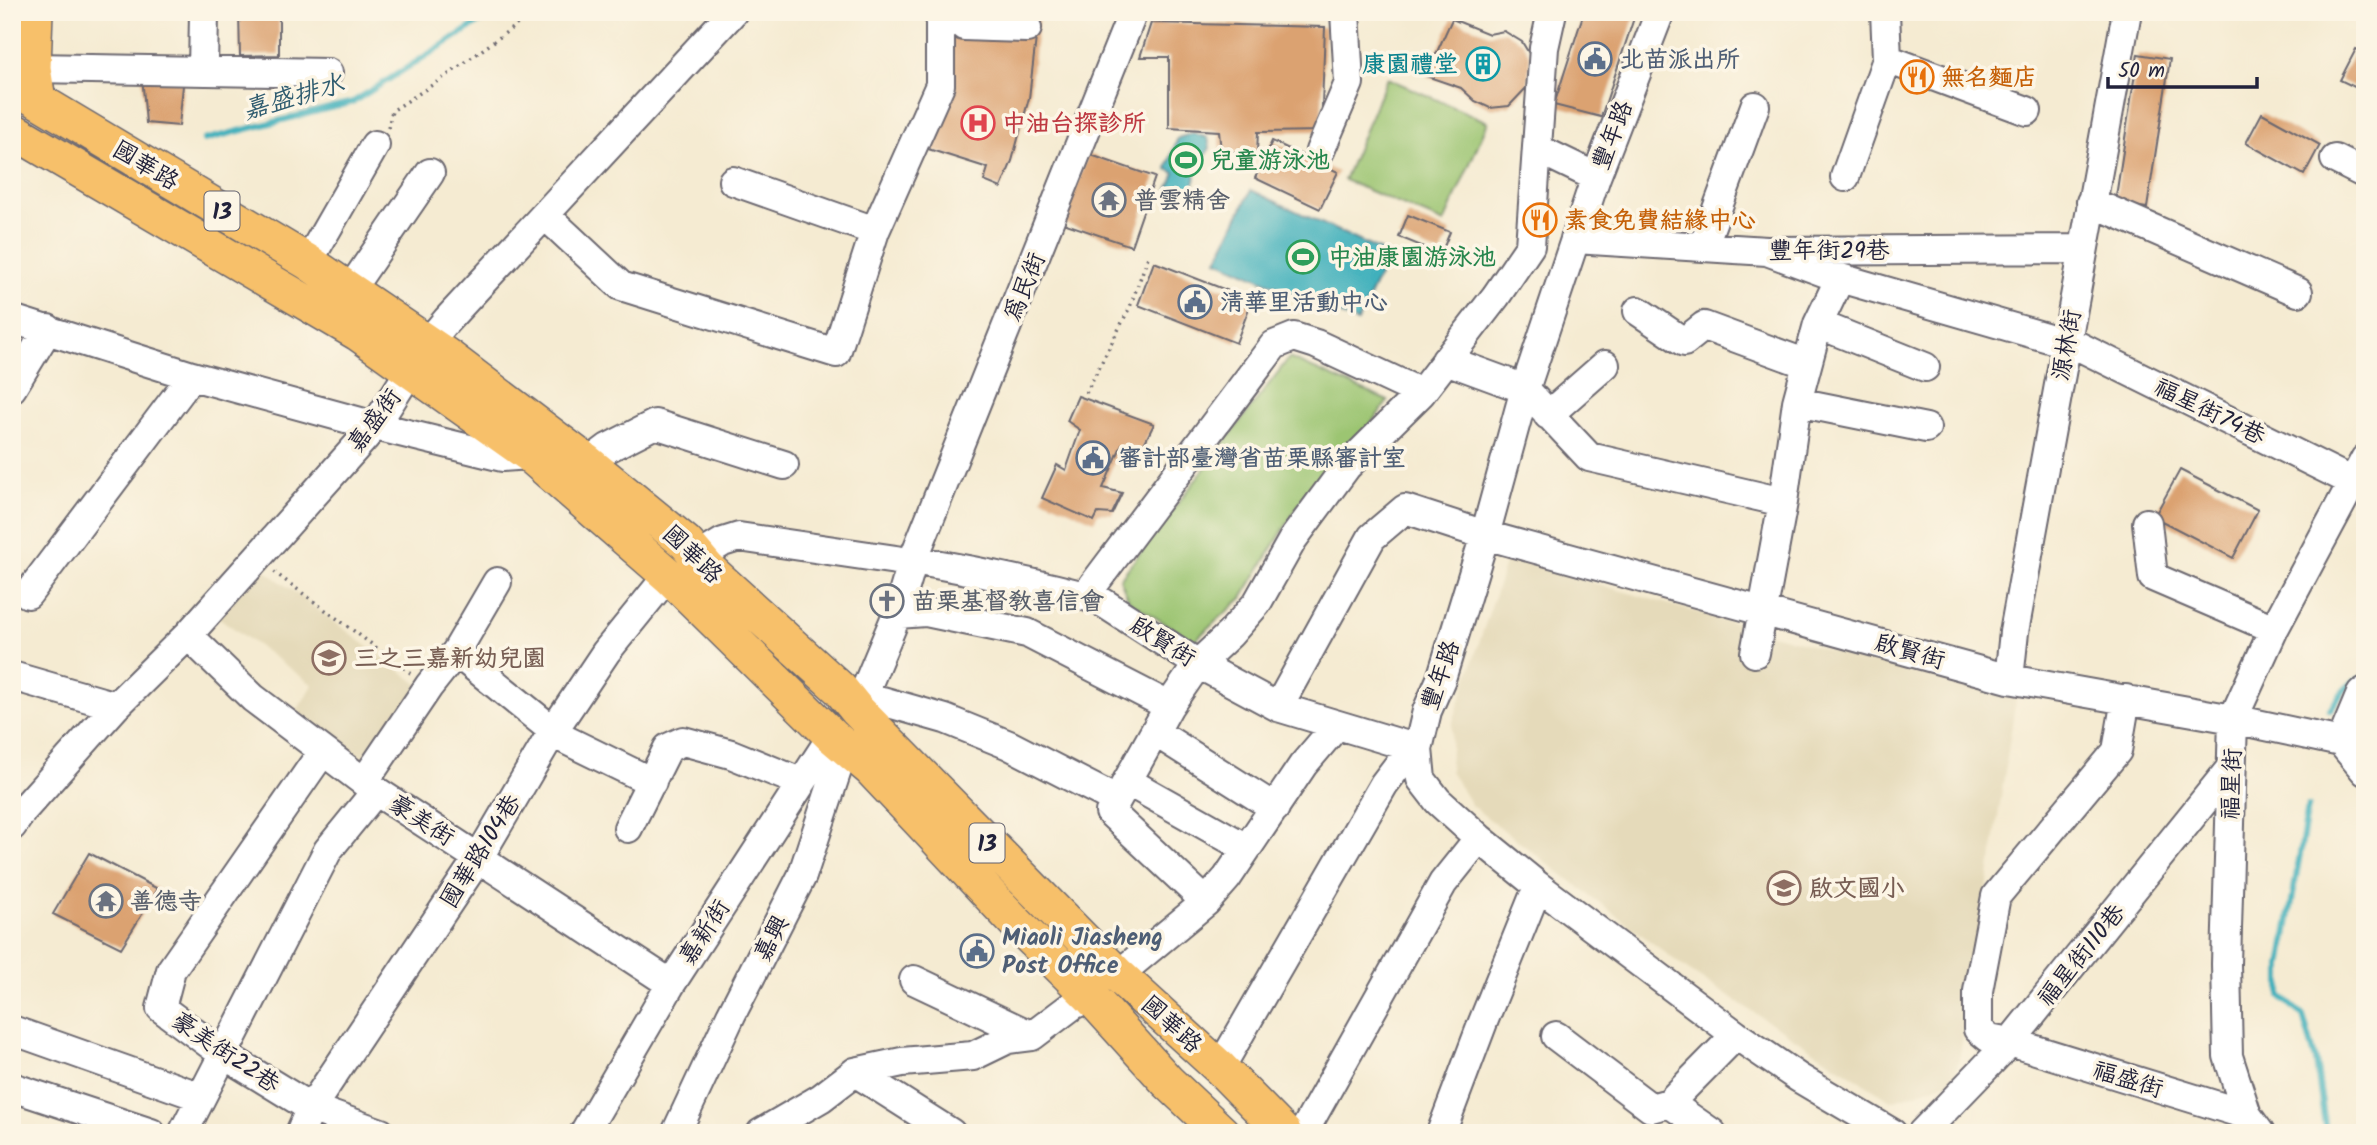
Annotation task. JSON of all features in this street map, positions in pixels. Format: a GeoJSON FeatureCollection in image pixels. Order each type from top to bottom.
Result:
{"type":"FeatureCollection","features":[{"type":"Feature","properties":{"kind":"main road"},"geometry":{"type":"LineString","coordinates":[[28,85],[35,12]]}},
{"type":"Feature","properties":{"kind":"main road","name":"國華路"},"geometry":{"type":"LineString","coordinates":[[28,85],[350,290],[419,357],[670,577],[832,736],[871,769],[1018,925],[1091,997],[1167,1081],[1222,1133]]}},
{"type":"Feature","properties":{"kind":"main road","name":"國華路"},"geometry":{"type":"LineString","coordinates":[[12,131],[358,333],[419,357],[588,463],[686,543],[713,573],[840,689],[857,710],[1118,975],[1220,1068],[1284,1133]]}},
{"type":"Feature","properties":{"kind":"main road"},"geometry":{"type":"LineString","coordinates":[[670,577],[698,556]]}},
{"type":"Feature","properties":{"kind":"main road"},"geometry":{"type":"LineString","coordinates":[[832,736],[857,710]]}},
{"type":"Feature","properties":{"kind":"main road"},"geometry":{"type":"LineString","coordinates":[[1091,997],[1118,975]]}},
{"type":"Feature","properties":{"kind":"street"},"geometry":{"type":"LineString","coordinates":[[203,71],[204,12]]}},
{"type":"Feature","properties":{"kind":"street","name":"嘉盛街"},"geometry":{"type":"LineString","coordinates":[[12,826],[23,810],[116,706],[188,635],[375,426],[419,357],[733,12]]}},
{"type":"Feature","properties":{"kind":"street","name":"為民街"},"geometry":{"type":"LineString","coordinates":[[857,710],[897,614],[913,560],[1133,12]]}},
{"type":"Feature","properties":{"kind":"street"},"geometry":{"type":"LineString","coordinates":[[1320,151],[1349,83],[1345,12]]}},
{"type":"Feature","properties":{"kind":"street"},"geometry":{"type":"LineString","coordinates":[[1206,902],[1110,811],[1170,706],[1198,664],[1230,634],[1257,603],[1293,540],[1347,466],[1420,393],[1496,296],[1530,246],[1544,48],[1552,12]]}},
{"type":"Feature","properties":{"kind":"street","name":"豐年路"},"geometry":{"type":"LineString","coordinates":[[1660,12],[1596,177],[1525,388],[1485,535],[1441,679],[1427,711],[1418,749],[1422,779],[1438,800],[1479,838],[1538,886],[1736,1035],[1799,1078],[1892,1133]]}},
{"type":"Feature","properties":{"kind":"street"},"geometry":{"type":"LineString","coordinates":[[1845,177],[1887,59],[1885,12]]}},
{"type":"Feature","properties":{"kind":"street","name":"源林街"},"geometry":{"type":"LineString","coordinates":[[2009,679],[2014,632],[2126,17],[2124,12]]}},
{"type":"Feature","properties":{"kind":"street"},"geometry":{"type":"LineString","coordinates":[[546,216],[621,286],[835,353],[875,231],[972,19],[1027,28]]}},
{"type":"Feature","properties":{"kind":"street"},"geometry":{"type":"LineString","coordinates":[[1887,59],[2027,111]]}},
{"type":"Feature","properties":{"kind":"street"},"geometry":{"type":"LineString","coordinates":[[28,85],[203,71],[328,74]]}},
{"type":"Feature","properties":{"kind":"street"},"geometry":{"type":"LineString","coordinates":[[1703,247],[1755,106]]}},
{"type":"Feature","properties":{"kind":"street"},"geometry":{"type":"LineString","coordinates":[[308,262],[375,145]]}},
{"type":"Feature","properties":{"kind":"street"},"geometry":{"type":"LineString","coordinates":[[1538,149],[1596,177]]}},
{"type":"Feature","properties":{"kind":"street"},"geometry":{"type":"LineString","coordinates":[[2334,159],[2365,174]]}},
{"type":"Feature","properties":{"kind":"street"},"geometry":{"type":"LineString","coordinates":[[350,290],[430,173]]}},
{"type":"Feature","properties":{"kind":"street"},"geometry":{"type":"LineString","coordinates":[[733,181],[875,231]]}},
{"type":"Feature","properties":{"kind":"street"},"geometry":{"type":"LineString","coordinates":[[2091,202],[2298,292]]}},
{"type":"Feature","properties":{"kind":"street","name":"豐年街29巷"},"geometry":{"type":"LineString","coordinates":[[1575,239],[1767,251],[2083,249]]}},
{"type":"Feature","properties":{"kind":"street","name":"福星街74巷"},"geometry":{"type":"LineString","coordinates":[[1767,251],[1840,278],[2066,342],[2361,476]]}},
{"type":"Feature","properties":{"kind":"street"},"geometry":{"type":"LineString","coordinates":[[1755,653],[1783,502],[1797,402],[1818,324],[1840,278]]}},
{"type":"Feature","properties":{"kind":"street"},"geometry":{"type":"LineString","coordinates":[[1637,311],[1684,342],[1704,326],[1807,364]]}},
{"type":"Feature","properties":{"kind":"street"},"geometry":{"type":"LineString","coordinates":[[12,319],[192,376],[375,426],[502,457],[530,455]]}},
{"type":"Feature","properties":{"kind":"street"},"geometry":{"type":"LineString","coordinates":[[1818,324],[1925,367]]}},
{"type":"Feature","properties":{"kind":"street"},"geometry":{"type":"LineString","coordinates":[[12,388],[48,329]]}},
{"type":"Feature","properties":{"kind":"street"},"geometry":{"type":"LineString","coordinates":[[1085,596],[1275,345],[1294,337],[1316,344],[1420,393]]}},
{"type":"Feature","properties":{"kind":"street"},"geometry":{"type":"LineString","coordinates":[[1446,360],[1525,388],[1588,457],[1783,502]]}},
{"type":"Feature","properties":{"kind":"street"},"geometry":{"type":"LineString","coordinates":[[1548,415],[1605,365]]}},
{"type":"Feature","properties":{"kind":"street"},"geometry":{"type":"LineString","coordinates":[[28,594],[192,376]]}},
{"type":"Feature","properties":{"kind":"street"},"geometry":{"type":"LineString","coordinates":[[1797,402],[1926,428]]}},
{"type":"Feature","properties":{"kind":"street"},"geometry":{"type":"LineString","coordinates":[[588,463],[608,448],[655,424],[784,465]]}},
{"type":"Feature","properties":{"kind":"street","name":"福星街"},"geometry":{"type":"LineString","coordinates":[[2253,1124],[2228,1055],[2226,964],[2233,719],[2274,629],[2361,476]]}},
{"type":"Feature","properties":{"kind":"street","name":"啟賢街"},"geometry":{"type":"LineString","coordinates":[[1278,706],[1372,537],[1405,509],[1485,535],[2009,679],[2233,719],[2341,742]]}},
{"type":"Feature","properties":{"kind":"street"},"geometry":{"type":"LineString","coordinates":[[2147,523],[2153,577],[2274,629]]}},
{"type":"Feature","properties":{"kind":"street","name":"啟賢街"},"geometry":{"type":"LineString","coordinates":[[698,556],[723,542],[739,537],[903,561],[913,560],[1024,580],[1085,596],[1099,600],[1198,664],[1278,706],[1418,749]]}},
{"type":"Feature","properties":{"kind":"street","name":"國華路104巷"},"geometry":{"type":"LineString","coordinates":[[305,1120],[479,857],[552,731],[607,652],[657,589],[670,577]]}},
{"type":"Feature","properties":{"kind":"street"},"geometry":{"type":"LineString","coordinates":[[183,1133],[328,850],[370,786],[429,686],[456,652],[497,582]]}},
{"type":"Feature","properties":{"kind":"street"},"geometry":{"type":"LineString","coordinates":[[897,614],[926,612],[1027,633],[1170,706]]}},
{"type":"Feature","properties":{"kind":"street","name":"豪美街"},"geometry":{"type":"LineString","coordinates":[[188,635],[253,698],[370,786],[671,984]]}},
{"type":"Feature","properties":{"kind":"street"},"geometry":{"type":"LineString","coordinates":[[456,652],[552,731],[652,782]]}},
{"type":"Feature","properties":{"kind":"street"},"geometry":{"type":"LineString","coordinates":[[12,676],[116,706]]}},
{"type":"Feature","properties":{"kind":"street"},"geometry":{"type":"LineString","coordinates":[[2365,691],[2361,694],[2341,742],[2365,771]]}},
{"type":"Feature","properties":{"kind":"street","name":"福盛街"},"geometry":{"type":"LineString","coordinates":[[2126,699],[2117,751],[1996,896],[1978,991],[1978,1029],[1989,1038],[2010,1042],[2253,1124]]}},
{"type":"Feature","properties":{"kind":"street"},"geometry":{"type":"LineString","coordinates":[[857,710],[882,701],[945,719],[1121,791],[1246,848]]}},
{"type":"Feature","properties":{"kind":"street"},"geometry":{"type":"LineString","coordinates":[[1118,975],[1206,902],[1227,878],[1303,765],[1337,725]]}},
{"type":"Feature","properties":{"kind":"street"},"geometry":{"type":"LineString","coordinates":[[1155,732],[1275,808]]}},
{"type":"Feature","properties":{"kind":"street","name":"嘉新街"},"geometry":{"type":"LineString","coordinates":[[584,1133],[671,984],[832,736]]}},
{"type":"Feature","properties":{"kind":"street","name":"嘉興"},"geometry":{"type":"LineString","coordinates":[[676,1133],[731,1015],[802,876],[838,767],[832,736]]}},
{"type":"Feature","properties":{"kind":"street"},"geometry":{"type":"LineString","coordinates":[[628,828],[668,748],[683,741],[731,754],[800,782]]}},
{"type":"Feature","properties":{"kind":"street"},"geometry":{"type":"LineString","coordinates":[[1220,1068],[1384,784],[1397,767],[1418,749]]}},
{"type":"Feature","properties":{"kind":"street","name":"豪美街22巷"},"geometry":{"type":"LineString","coordinates":[[323,751],[171,970],[161,1008],[305,1120],[381,1133]]}},
{"type":"Feature","properties":{"kind":"street","name":"福星街110巷"},"geometry":{"type":"LineString","coordinates":[[1922,1133],[2010,1042],[2230,769]]}},
{"type":"Feature","properties":{"kind":"street"},"geometry":{"type":"LineString","coordinates":[[1303,1133],[1443,883],[1479,838]]}},
{"type":"Feature","properties":{"kind":"street"},"geometry":{"type":"LineString","coordinates":[[1441,1133],[1538,886]]}},
{"type":"Feature","properties":{"kind":"street"},"geometry":{"type":"LineString","coordinates":[[914,980],[1032,1035]]}},
{"type":"Feature","properties":{"kind":"street"},"geometry":{"type":"LineString","coordinates":[[761,1133],[821,1098],[855,1072],[902,1062],[973,1056],[1008,1039],[1032,1035],[1073,1005],[1091,997]]}},
{"type":"Feature","properties":{"kind":"street"},"geometry":{"type":"LineString","coordinates":[[12,1030],[201,1097]]}},
{"type":"Feature","properties":{"kind":"street"},"geometry":{"type":"LineString","coordinates":[[1556,1036],[1651,1108],[1669,1103],[1736,1035]]}},
{"type":"Feature","properties":{"kind":"street"},"geometry":{"type":"LineString","coordinates":[[855,1072],[951,1133]]}},
{"type":"Feature","properties":{"kind":"street"},"geometry":{"type":"LineString","coordinates":[[12,1087],[151,1133]]}},
{"type":"Feature","properties":{"kind":"street"},"geometry":{"type":"LineString","coordinates":[[1669,1103],[1712,1133]]}},
{"type":"Feature","properties":{"kind":"path"},"geometry":{"type":"LineString","coordinates":[[375,145],[387,133],[392,111],[452,72],[534,12]]}},
{"type":"Feature","properties":{"kind":"path"},"geometry":{"type":"LineString","coordinates":[[1086,393],[1130,306],[1148,257]]}},
{"type":"Feature","properties":{"kind":"path"},"geometry":{"type":"LineString","coordinates":[[256,558],[429,686]]}},
{"type":"Feature","properties":{"kind":"shaded area","name":"啟文國小"},"geometry":{"type":"Polygon","coordinates":[[[1507,558],[1828,650],[2016,698],[1970,1001],[1955,1080],[1892,1101],[1688,970],[1472,806],[1450,771],[1452,725],[1507,558]]]}},
{"type":"Feature","properties":{"kind":"shaded area","name":"三之三嘉新幼兒園"},"geometry":{"type":"Polygon","coordinates":[[[258,565],[422,687],[364,770],[292,718],[313,685],[218,617],[258,565]]]}},
{"type":"Feature","properties":{"kind":"green space"},"geometry":{"type":"Polygon","coordinates":[[[1387,78],[1488,122],[1444,223],[1344,180],[1387,78]]]}},
{"type":"Feature","properties":{"kind":"green space"},"geometry":{"type":"Polygon","coordinates":[[[1289,358],[1388,401],[1298,506],[1242,598],[1194,641],[1129,601],[1120,579],[1289,358]]]}},
{"type":"Feature","properties":{"kind":"water","name":"兒童游泳池"},"geometry":{"type":"Polygon","coordinates":[[[1193,133],[1208,138],[1210,148],[1195,171],[1192,187],[1184,192],[1173,192],[1168,190],[1175,173],[1167,169],[1168,164],[1178,138],[1193,133]]]}},
{"type":"Feature","properties":{"kind":"water","name":"中油康園游泳池"},"geometry":{"type":"Polygon","coordinates":[[[1251,190],[1389,255],[1357,322],[1217,260],[1251,190]]]}},
{"type":"Feature","properties":{"kind":"building"},"geometry":{"type":"Polygon","coordinates":[[[239,12],[279,12],[279,55],[240,56],[239,12]]]}},
{"type":"Feature","properties":{"kind":"building","name":"中油台探診所"},"geometry":{"type":"Polygon","coordinates":[[[949,12],[1039,12],[1029,98],[1012,161],[1001,188],[984,181],[988,168],[925,148],[949,12]]]}},
{"type":"Feature","properties":{"kind":"building","name":"北苗派出所"},"geometry":{"type":"Polygon","coordinates":[[[1584,12],[1636,12],[1601,117],[1554,105],[1584,12]]]}},
{"type":"Feature","properties":{"kind":"building","name":"康園禮堂"},"geometry":{"type":"Polygon","coordinates":[[[1452,19],[1489,34],[1504,31],[1522,42],[1530,55],[1528,86],[1509,106],[1490,108],[1475,101],[1461,88],[1426,76],[1452,19]]]}},
{"type":"Feature","properties":{"kind":"building"},"geometry":{"type":"Polygon","coordinates":[[[1151,23],[1325,27],[1321,131],[1258,132],[1257,152],[1221,152],[1219,131],[1169,128],[1169,57],[1140,57],[1151,23]]]}},
{"type":"Feature","properties":{"kind":"building"},"geometry":{"type":"Polygon","coordinates":[[[2356,49],[2365,53],[2365,92],[2340,80],[2356,49]]]}},
{"type":"Feature","properties":{"kind":"building"},"geometry":{"type":"Polygon","coordinates":[[[2138,54],[2170,59],[2147,208],[2115,203],[2138,54]]]}},
{"type":"Feature","properties":{"kind":"building"},"geometry":{"type":"Polygon","coordinates":[[[142,75],[184,75],[179,126],[146,123],[142,75]]]}},
{"type":"Feature","properties":{"kind":"building"},"geometry":{"type":"Polygon","coordinates":[[[2262,113],[2320,145],[2304,175],[2246,143],[2262,113]]]}},
{"type":"Feature","properties":{"kind":"building"},"geometry":{"type":"Polygon","coordinates":[[[1272,141],[1338,172],[1320,209],[1255,178],[1272,141]]]}},
{"type":"Feature","properties":{"kind":"building","name":"普雲精舍"},"geometry":{"type":"Polygon","coordinates":[[[1088,154],[1155,177],[1131,246],[1063,223],[1088,154]]]}},
{"type":"Feature","properties":{"kind":"building"},"geometry":{"type":"Polygon","coordinates":[[[1408,215],[1450,232],[1441,254],[1399,237],[1408,215]]]}},
{"type":"Feature","properties":{"kind":"building","name":"清華里活動中心"},"geometry":{"type":"Polygon","coordinates":[[[1154,262],[1252,300],[1236,343],[1138,305],[1154,262]]]}},
{"type":"Feature","properties":{"kind":"building","name":"審計部臺灣省苗栗縣審計室"},"geometry":{"type":"Polygon","coordinates":[[[1078,396],[1154,424],[1141,450],[1122,444],[1103,488],[1122,493],[1112,514],[1098,513],[1094,521],[1042,498],[1057,465],[1066,470],[1080,430],[1067,421],[1078,396]]]}},
{"type":"Feature","properties":{"kind":"building"},"geometry":{"type":"Polygon","coordinates":[[[2180,470],[2258,510],[2233,558],[2154,517],[2180,470]]]}},
{"type":"Feature","properties":{"kind":"building","name":"善德寺"},"geometry":{"type":"Polygon","coordinates":[[[89,853],[158,889],[121,948],[53,914],[89,853]]]}},
{"type":"Feature","properties":{"kind":"waterway","name":"嘉盛排水"},"geometry":{"type":"LineString","coordinates":[[204,140],[353,102],[495,12]]}},
{"type":"Feature","properties":{"kind":"waterway"},"geometry":{"type":"LineString","coordinates":[[2330,710],[2348,686],[2363,678]]}},
{"type":"Feature","properties":{"kind":"waterway"},"geometry":{"type":"LineString","coordinates":[[2308,806],[2281,966],[2281,996],[2303,1016],[2316,1061],[2326,1133]]}},
{"type":"Feature","properties":{"kind":"place","name":"北苗派出所"},"geometry":{"type":"Point","coordinates":[1595,59]}},
{"type":"Feature","properties":{"kind":"place","name":"康園禮堂"},"geometry":{"type":"Point","coordinates":[1483,64]}},
{"type":"Feature","properties":{"kind":"place","name":"無名麵店"},"geometry":{"type":"Point","coordinates":[1917,77]}},
{"type":"Feature","properties":{"kind":"place","name":"中油台探診所"},"geometry":{"type":"Point","coordinates":[978,123]}},
{"type":"Feature","properties":{"kind":"place","name":"兒童游泳池"},"geometry":{"type":"Point","coordinates":[1186,160]}},
{"type":"Feature","properties":{"kind":"place","name":"普雲精舍"},"geometry":{"type":"Point","coordinates":[1109,200]}},
{"type":"Feature","properties":{"kind":"place","name":"素食免費結緣中心"},"geometry":{"type":"Point","coordinates":[1540,220]}},
{"type":"Feature","properties":{"kind":"place","name":"中油康園游泳池"},"geometry":{"type":"Point","coordinates":[1303,257]}},
{"type":"Feature","properties":{"kind":"place","name":"清華里活動中心"},"geometry":{"type":"Point","coordinates":[1195,302]}},
{"type":"Feature","properties":{"kind":"place","name":"審計部臺灣省苗栗縣審計室"},"geometry":{"type":"Point","coordinates":[1093,458]}},
{"type":"Feature","properties":{"kind":"place","name":"苗栗基督教喜信會"},"geometry":{"type":"Point","coordinates":[887,601]}},
{"type":"Feature","properties":{"kind":"place","name":"三之三嘉新幼兒園"},"geometry":{"type":"Point","coordinates":[329,658]}},
{"type":"Feature","properties":{"kind":"place","name":"啟文國小"},"geometry":{"type":"Point","coordinates":[1784,888]}},
{"type":"Feature","properties":{"kind":"place","name":"善德寺"},"geometry":{"type":"Point","coordinates":[106,901]}},
{"type":"Feature","properties":{"kind":"place","name":"Miaoli Jiasheng Post Office"},"geometry":{"type":"Point","coordinates":[977,951]}}]}
